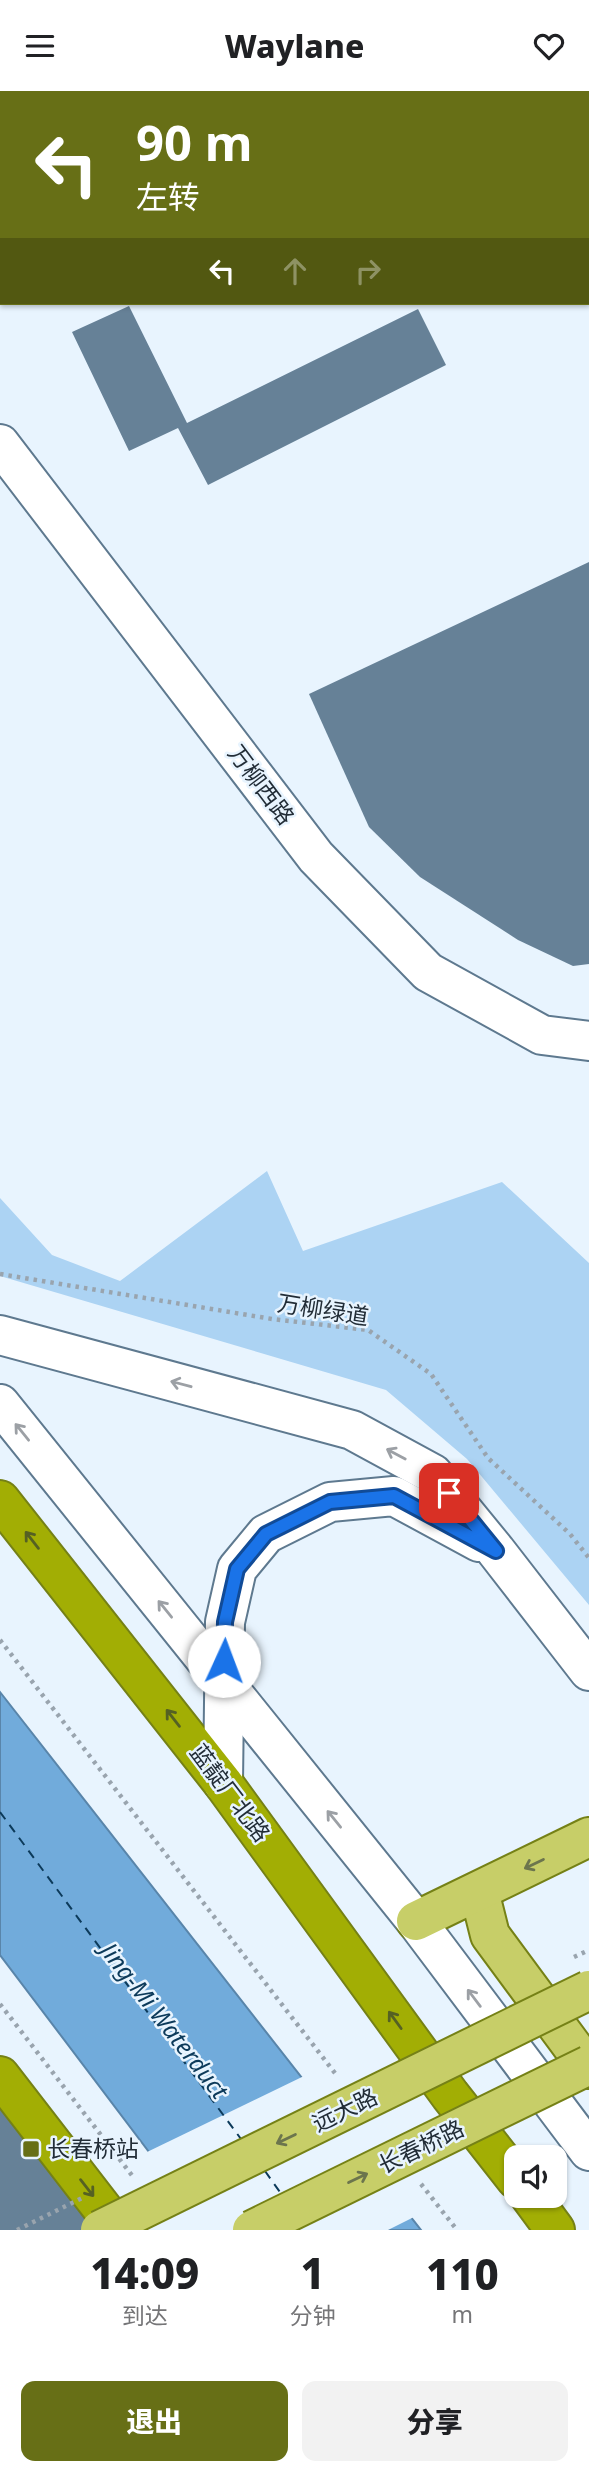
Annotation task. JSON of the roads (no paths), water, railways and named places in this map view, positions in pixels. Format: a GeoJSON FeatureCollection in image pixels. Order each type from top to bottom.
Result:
{"type":"FeatureCollection","features":[{"type":"Feature","properties":{"kind":"highway","name":"蓝靛厂北路"},"geometry":{"type":"LineString","coordinates":[[0,1500],[223,1783],[450,2095],[504,2164]]}},
{"type":"Feature","properties":{"kind":"highway"},"geometry":{"type":"LineString","coordinates":[[0,2076],[119,2230]]}},
{"type":"Feature","properties":{"kind":"highway"},"geometry":{"type":"LineString","coordinates":[[539,2208],[555,2230]]}},
{"type":"Feature","properties":{"kind":"main road"},"geometry":{"type":"LineString","coordinates":[[416,1921],[589,1837]]}},
{"type":"Feature","properties":{"kind":"main road"},"geometry":{"type":"LineString","coordinates":[[479,1891],[490,1935],[589,2067]]}},
{"type":"Feature","properties":{"kind":"main road","name":"远大路"},"geometry":{"type":"LineString","coordinates":[[100,2230],[589,1990]]}},
{"type":"Feature","properties":{"kind":"main road","name":"长春桥路"},"geometry":{"type":"LineString","coordinates":[[252,2230],[589,2067]]}},
{"type":"Feature","properties":{"kind":"street","name":"万柳西路"},"geometry":{"type":"LineString","coordinates":[[0,444],[316,857],[429,972],[542,1035],[589,1041]]}},
{"type":"Feature","properties":{"kind":"street"},"geometry":{"type":"LineString","coordinates":[[0,1335],[352,1430],[433,1474],[589,1671]]}},
{"type":"Feature","properties":{"kind":"street"},"geometry":{"type":"LineString","coordinates":[[0,1404],[416,1921],[589,2151]]}},
{"type":"Feature","properties":{"kind":"street"},"geometry":{"type":"LineString","coordinates":[[223,1783],[225,1622],[237,1569],[266,1534],[330,1502],[394,1496],[496,1551]]}},
{"type":"Feature","properties":{"kind":"water","name":"Jing-Mi Waterduct"},"geometry":{"type":"Polygon","coordinates":[[[0,1692],[421,2230],[208,2230],[0,1955],[0,1692]]]}},
{"type":"Feature","properties":{"kind":"place","name":"长春桥站"},"geometry":{"type":"Point","coordinates":[31,2149]}}]}
